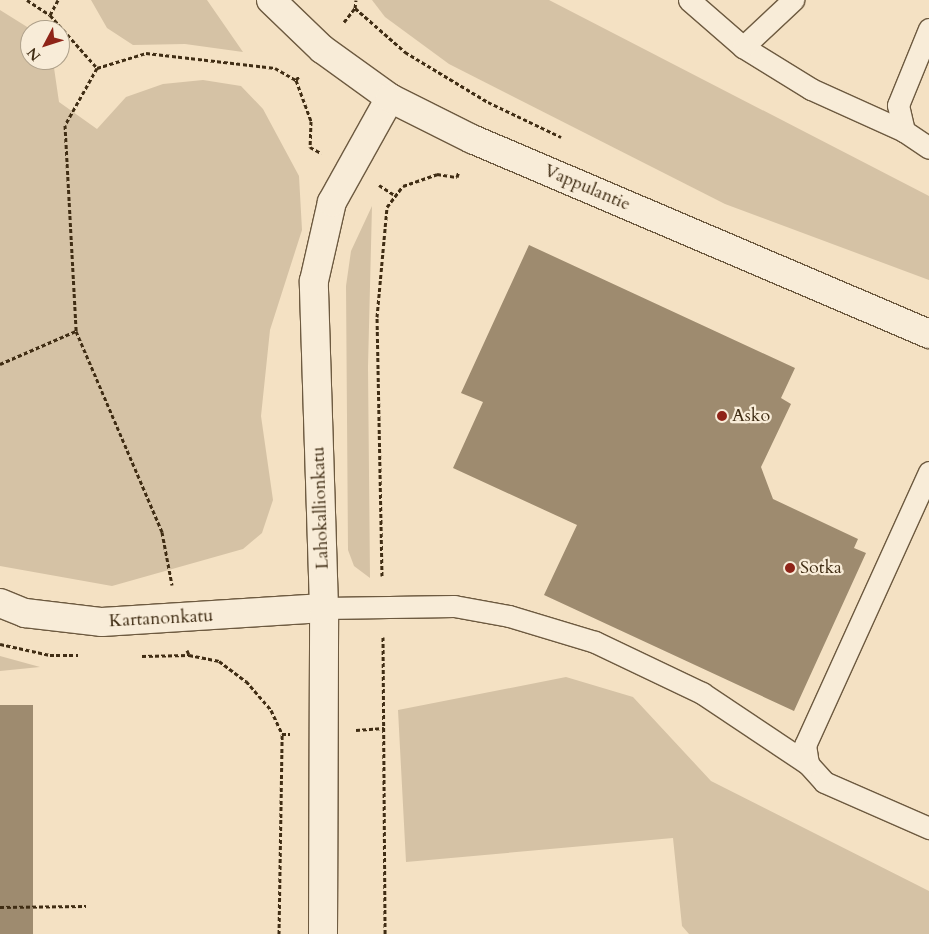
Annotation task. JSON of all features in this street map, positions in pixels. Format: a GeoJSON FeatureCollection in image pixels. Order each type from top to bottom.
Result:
{"type":"FeatureCollection","features":[{"type":"Feature","properties":{"kind":"street","name":"Vappulantie"},"geometry":{"type":"LineString","coordinates":[[271,0],[322,49],[390,98],[472,140],[929,334]]}},
{"type":"Feature","properties":{"kind":"street","name":"Lahokallionkatu"},"geometry":{"type":"LineString","coordinates":[[323,934],[324,608],[314,282],[332,202],[390,98]]}},
{"type":"Feature","properties":{"kind":"street","name":"Kartanonkatu"},"geometry":{"type":"LineString","coordinates":[[0,604],[25,613],[102,622],[178,620],[324,608]]}},
{"type":"Feature","properties":{"kind":"lane"},"geometry":{"type":"LineString","coordinates":[[689,0],[743,47],[811,89],[904,131],[929,148]]}},
{"type":"Feature","properties":{"kind":"lane"},"geometry":{"type":"LineString","coordinates":[[743,47],[793,0]]}},
{"type":"Feature","properties":{"kind":"lane"},"geometry":{"type":"LineString","coordinates":[[904,131],[898,105],[929,29]]}},
{"type":"Feature","properties":{"kind":"lane"},"geometry":{"type":"LineString","coordinates":[[808,764],[805,745],[811,725],[929,472]]}},
{"type":"Feature","properties":{"kind":"lane"},"geometry":{"type":"LineString","coordinates":[[324,608],[382,605],[454,606],[500,614],[595,642],[702,693],[808,764],[824,782],[929,828]]}},
{"type":"Feature","properties":{"kind":"path"},"geometry":{"type":"LineString","coordinates":[[28,0],[50,15],[97,68]]}},
{"type":"Feature","properties":{"kind":"path"},"geometry":{"type":"LineString","coordinates":[[50,15],[58,0]]}},
{"type":"Feature","properties":{"kind":"path"},"geometry":{"type":"LineString","coordinates":[[279,934],[282,734],[271,710],[246,681],[220,661],[188,655],[178,620],[162,532],[76,331],[65,125],[97,68],[146,54],[275,68],[296,80],[355,8],[356,0]]}},
{"type":"Feature","properties":{"kind":"path"},"geometry":{"type":"LineString","coordinates":[[355,8],[405,52],[488,102],[568,141]]}},
{"type":"Feature","properties":{"kind":"path"},"geometry":{"type":"LineString","coordinates":[[385,934],[384,728],[377,317],[387,207],[393,194],[418,179],[437,174],[457,177],[488,102]]}},
{"type":"Feature","properties":{"kind":"path"},"geometry":{"type":"LineString","coordinates":[[0,364],[76,331]]}},
{"type":"Feature","properties":{"kind":"path"},"geometry":{"type":"LineString","coordinates":[[282,734],[384,728]]}},
{"type":"Feature","properties":{"kind":"path"},"geometry":{"type":"LineString","coordinates":[[0,907],[86,906]]}},
{"type":"Feature","properties":{"kind":"shaded area"},"geometry":{"type":"Polygon","coordinates":[[[91,0],[207,0],[243,52],[185,44],[133,45],[107,28],[91,0]]]}},
{"type":"Feature","properties":{"kind":"shaded area"},"geometry":{"type":"Polygon","coordinates":[[[372,0],[549,0],[929,196],[929,280],[725,204],[449,64],[385,17],[372,0]]]}},
{"type":"Feature","properties":{"kind":"shaded area"},"geometry":{"type":"Polygon","coordinates":[[[0,10],[20,22],[20,70],[54,70],[59,102],[97,129],[126,97],[163,84],[203,80],[241,86],[263,109],[299,176],[302,230],[270,330],[261,416],[273,500],[262,533],[243,549],[112,586],[0,566],[0,10]]]}},
{"type":"Feature","properties":{"kind":"shaded area"},"geometry":{"type":"Polygon","coordinates":[[[372,206],[368,367],[370,578],[354,566],[348,550],[346,286],[351,251],[372,206]]]}},
{"type":"Feature","properties":{"kind":"shaded area"},"geometry":{"type":"Polygon","coordinates":[[[0,656],[40,667],[0,671],[0,656]]]}},
{"type":"Feature","properties":{"kind":"shaded area"},"geometry":{"type":"Polygon","coordinates":[[[566,677],[633,697],[711,781],[929,891],[929,934],[689,934],[682,926],[673,838],[406,862],[398,710],[566,677]]]}},
{"type":"Feature","properties":{"kind":"building"},"geometry":{"type":"Polygon","coordinates":[[[529,245],[795,368],[781,398],[791,404],[761,467],[773,499],[858,539],[854,548],[866,553],[794,711],[544,595],[577,525],[453,468],[483,402],[461,393],[529,245]]]}},
{"type":"Feature","properties":{"kind":"building"},"geometry":{"type":"Polygon","coordinates":[[[0,705],[33,705],[33,934],[0,934],[0,705]]]}},
{"type":"Feature","properties":{"kind":"place","name":"Asko"},"geometry":{"type":"Point","coordinates":[722,416]}},
{"type":"Feature","properties":{"kind":"place","name":"Sotka"},"geometry":{"type":"Point","coordinates":[790,568]}}]}
